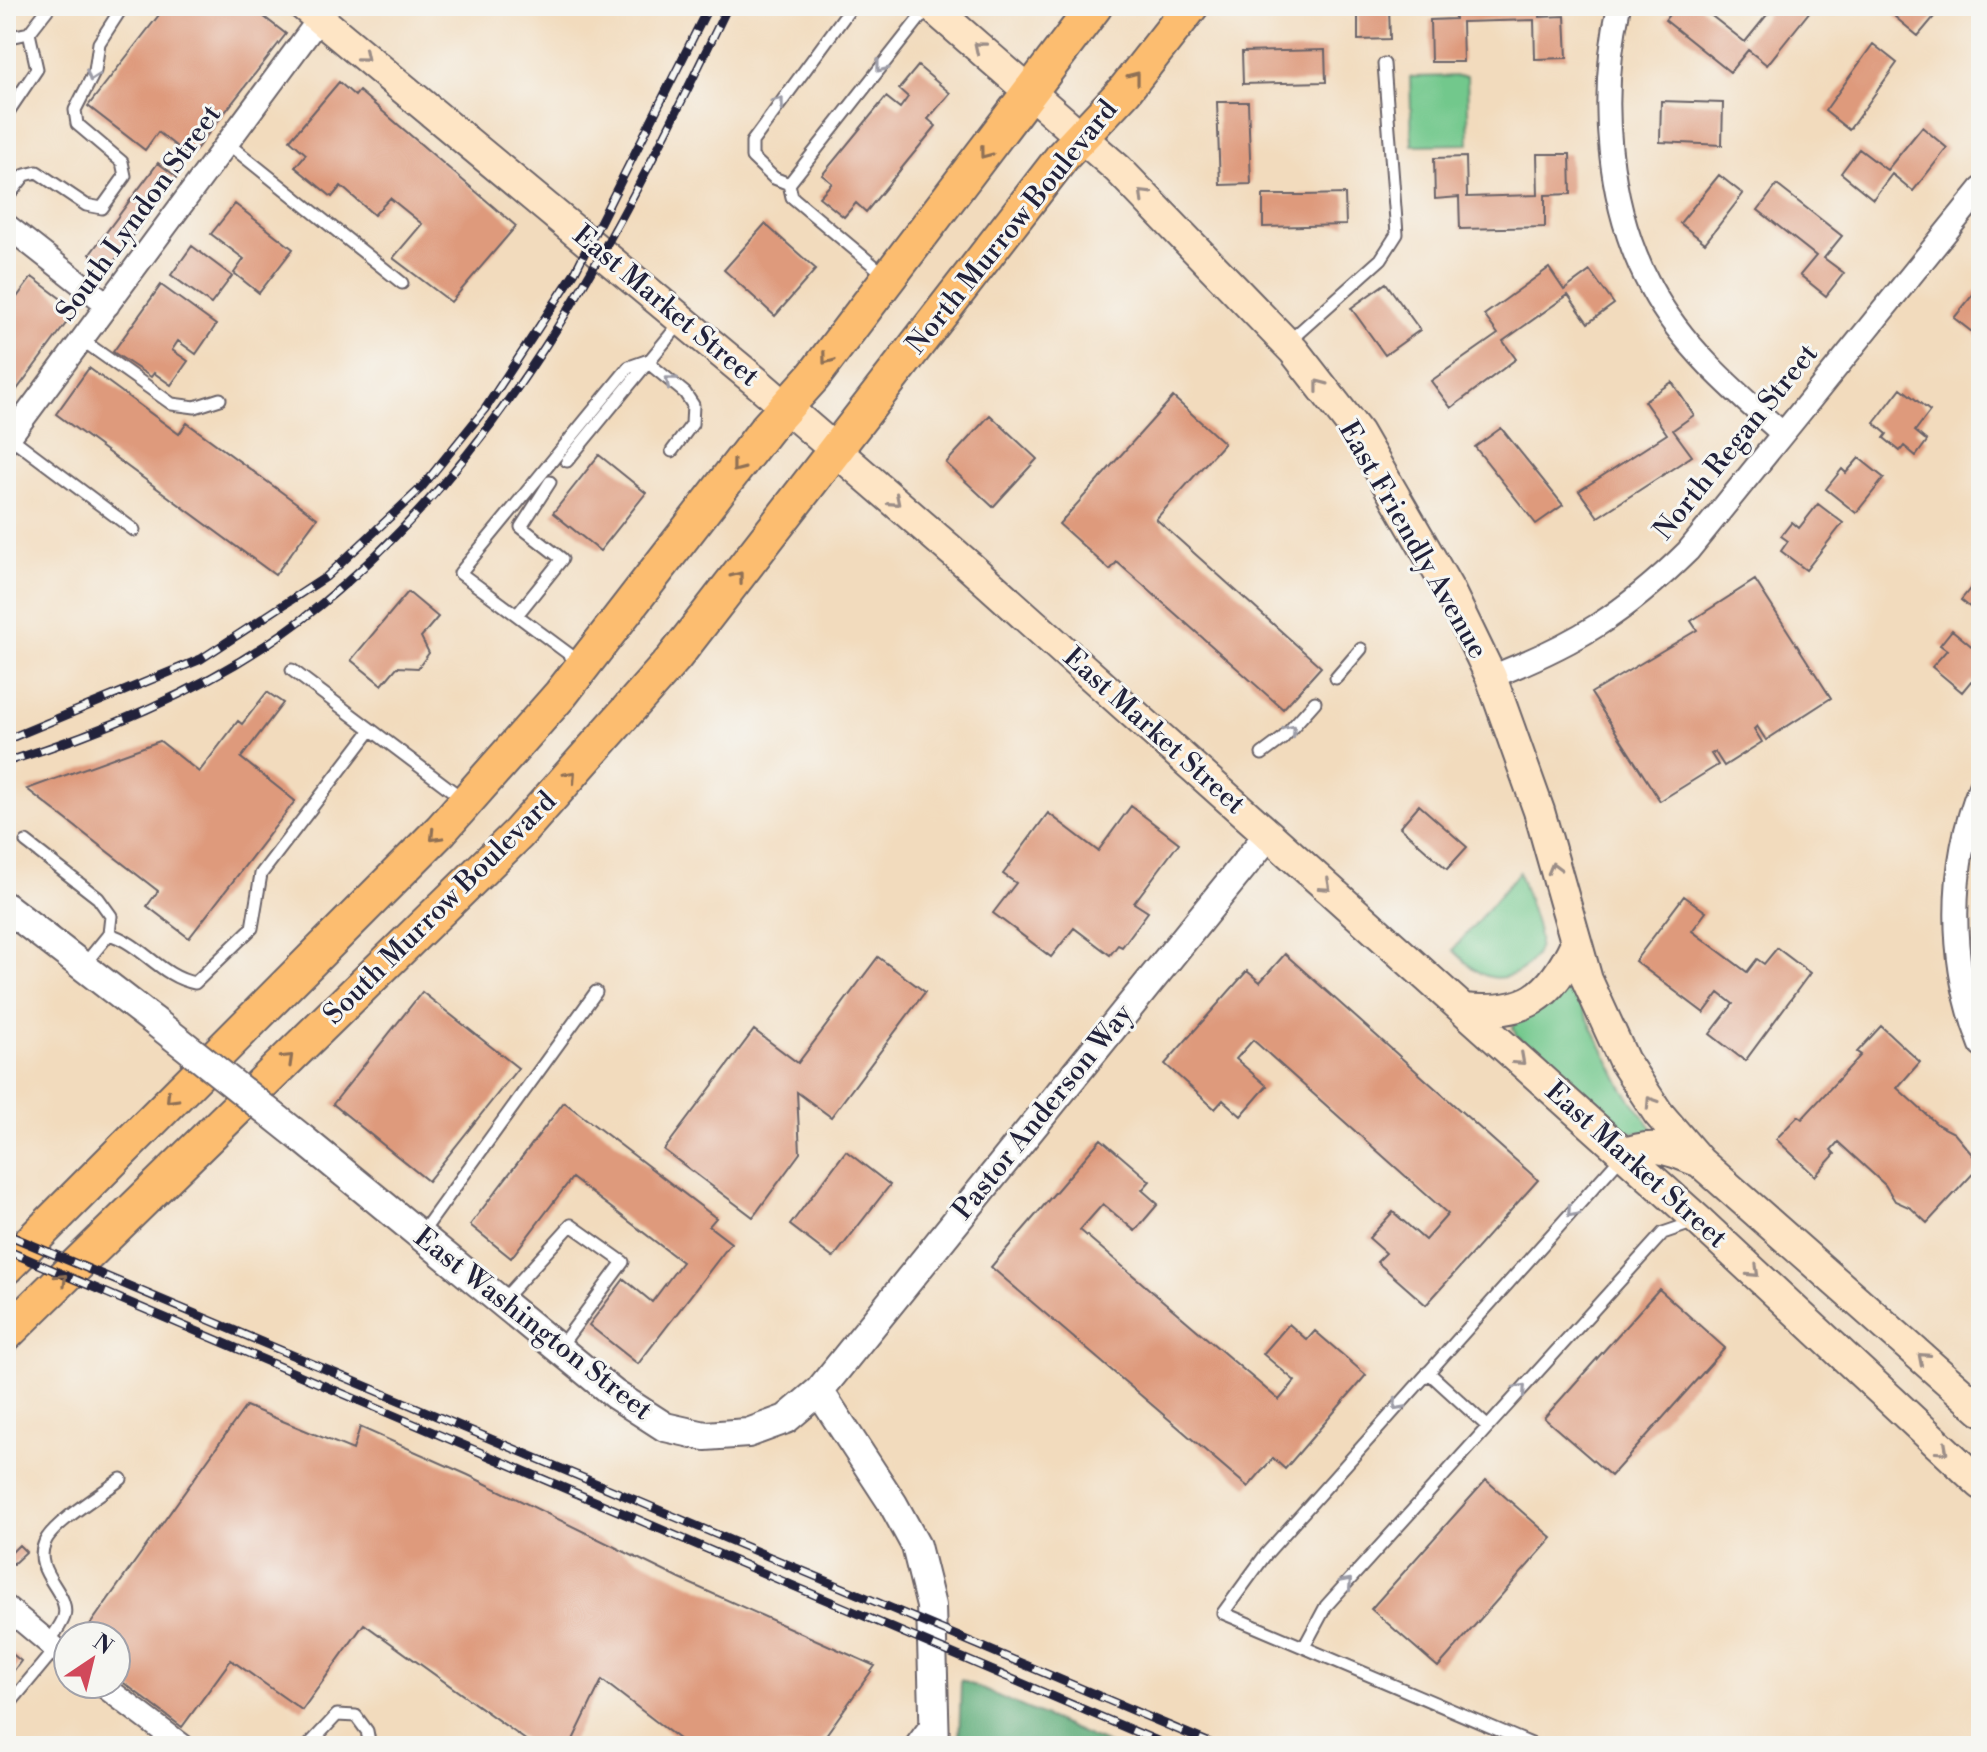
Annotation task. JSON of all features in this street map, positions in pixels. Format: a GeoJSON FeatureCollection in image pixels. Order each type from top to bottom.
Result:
{"type":"FeatureCollection","features":[{"type":"Feature","properties":{"kind":"main road","name":"East Friendly Avenue"},"geometry":{"type":"LineString","coordinates":[[930,6],[1081,133],[1287,343],[1358,433],[1449,590],[1491,677],[1539,811],[1576,943]]}},
{"type":"Feature","properties":{"kind":"main road"},"geometry":{"type":"LineString","coordinates":[[787,407],[1095,6]]}},
{"type":"Feature","properties":{"kind":"main road","name":"North Murrow Boulevard"},"geometry":{"type":"LineString","coordinates":[[836,450],[1081,133],[1125,90],[1191,6]]}},
{"type":"Feature","properties":{"kind":"main road","name":"East Market Street"},"geometry":{"type":"LineString","coordinates":[[312,12],[836,450],[1699,1221],[1981,1484]]}},
{"type":"Feature","properties":{"kind":"main road","name":"South Murrow Boulevard"},"geometry":{"type":"LineString","coordinates":[[6,1267],[466,802],[583,665],[787,407]]}},
{"type":"Feature","properties":{"kind":"main road","name":"South Murrow Boulevard"},"geometry":{"type":"LineString","coordinates":[[6,1334],[518,834],[674,658],[836,450]]}},
{"type":"Feature","properties":{"kind":"main road"},"geometry":{"type":"LineString","coordinates":[[1463,1009],[1503,1012],[1525,1005],[1547,990],[1563,970],[1576,943]]}},
{"type":"Feature","properties":{"kind":"main road","name":"East Market Street"},"geometry":{"type":"LineString","coordinates":[[1576,943],[1587,980],[1624,1061],[1658,1113],[1700,1162],[1981,1410]]}},
{"type":"Feature","properties":{"kind":"main road"},"geometry":{"type":"LineString","coordinates":[[1624,1154],[1648,1145],[1669,1149],[1700,1162]]}},
{"type":"Feature","properties":{"kind":"street"},"geometry":{"type":"LineString","coordinates":[[1619,6],[1609,49],[1609,109],[1615,177],[1632,244],[1651,288],[1676,326],[1718,376],[1782,433]]}},
{"type":"Feature","properties":{"kind":"street","name":"South Lyndon Street"},"geometry":{"type":"LineString","coordinates":[[8,440],[227,143],[312,12]]}},
{"type":"Feature","properties":{"kind":"street","name":"North Regan Street"},"geometry":{"type":"LineString","coordinates":[[1491,677],[1576,641],[1644,594],[1709,527],[1782,433],[1974,214],[1981,189]]}},
{"type":"Feature","properties":{"kind":"street"},"geometry":{"type":"LineString","coordinates":[[6,225],[108,305]]}},
{"type":"Feature","properties":{"kind":"street"},"geometry":{"type":"LineString","coordinates":[[1981,784],[1959,859],[1957,905],[1961,977],[1981,1045]]}},
{"type":"Feature","properties":{"kind":"street","name":"Pastor Anderson Way"},"geometry":{"type":"LineString","coordinates":[[819,1391],[1269,834]]}},
{"type":"Feature","properties":{"kind":"street","name":"East Washington Street"},"geometry":{"type":"LineString","coordinates":[[6,907],[304,1140],[614,1394],[665,1427],[705,1436],[748,1433],[786,1419],[819,1391]]}},
{"type":"Feature","properties":{"kind":"street"},"geometry":{"type":"LineString","coordinates":[[819,1391],[893,1504],[916,1546],[931,1606],[934,1735],[916,1746]]}},
{"type":"Feature","properties":{"kind":"street"},"geometry":{"type":"LineString","coordinates":[[6,1607],[52,1647]]}},
{"type":"Feature","properties":{"kind":"street"},"geometry":{"type":"LineString","coordinates":[[122,1700],[183,1746]]}},
{"type":"Feature","properties":{"kind":"lane"},"geometry":{"type":"LineString","coordinates":[[6,38],[29,33],[50,6]]}},
{"type":"Feature","properties":{"kind":"lane"},"geometry":{"type":"LineString","coordinates":[[6,199],[25,175],[37,172],[86,205],[102,208],[119,187],[125,176],[122,162],[77,124],[75,110],[95,71],[99,43],[123,6]]}},
{"type":"Feature","properties":{"kind":"lane"},"geometry":{"type":"LineString","coordinates":[[789,184],[774,178],[752,157],[752,142],[852,6]]}},
{"type":"Feature","properties":{"kind":"lane"},"geometry":{"type":"LineString","coordinates":[[789,184],[930,6]]}},
{"type":"Feature","properties":{"kind":"lane"},"geometry":{"type":"LineString","coordinates":[[6,115],[37,69],[29,33]]}},
{"type":"Feature","properties":{"kind":"lane"},"geometry":{"type":"LineString","coordinates":[[1287,343],[1381,259],[1397,234],[1384,64]]}},
{"type":"Feature","properties":{"kind":"lane"},"geometry":{"type":"LineString","coordinates":[[227,143],[402,283]]}},
{"type":"Feature","properties":{"kind":"lane"},"geometry":{"type":"LineString","coordinates":[[789,184],[792,197],[889,278]]}},
{"type":"Feature","properties":{"kind":"lane"},"geometry":{"type":"LineString","coordinates":[[567,461],[646,361],[683,320]]}},
{"type":"Feature","properties":{"kind":"lane"},"geometry":{"type":"LineString","coordinates":[[82,340],[172,404],[195,407],[220,399]]}},
{"type":"Feature","properties":{"kind":"lane"},"geometry":{"type":"LineString","coordinates":[[646,361],[685,393],[693,405],[692,424],[672,451]]}},
{"type":"Feature","properties":{"kind":"lane"},"geometry":{"type":"LineString","coordinates":[[583,665],[460,573],[629,367],[646,361]]}},
{"type":"Feature","properties":{"kind":"lane"},"geometry":{"type":"LineString","coordinates":[[8,440],[134,530]]}},
{"type":"Feature","properties":{"kind":"lane"},"geometry":{"type":"LineString","coordinates":[[517,615],[562,559],[521,527],[550,482]]}},
{"type":"Feature","properties":{"kind":"lane"},"geometry":{"type":"LineString","coordinates":[[1336,678],[1361,649]]}},
{"type":"Feature","properties":{"kind":"lane"},"geometry":{"type":"LineString","coordinates":[[292,670],[466,802]]}},
{"type":"Feature","properties":{"kind":"lane"},"geometry":{"type":"LineString","coordinates":[[1262,754],[1282,739],[1315,702]]}},
{"type":"Feature","properties":{"kind":"lane"},"geometry":{"type":"LineString","coordinates":[[109,934],[125,939],[177,980],[195,983],[252,928],[261,874],[371,730]]}},
{"type":"Feature","properties":{"kind":"lane"},"geometry":{"type":"LineString","coordinates":[[26,842],[98,898],[111,916],[109,934],[83,966]]}},
{"type":"Feature","properties":{"kind":"lane"},"geometry":{"type":"LineString","coordinates":[[421,1235],[596,992]]}},
{"type":"Feature","properties":{"kind":"lane"},"geometry":{"type":"LineString","coordinates":[[1536,1746],[1223,1613],[1266,1554],[1624,1154]]}},
{"type":"Feature","properties":{"kind":"lane"},"geometry":{"type":"LineString","coordinates":[[1304,1647],[1326,1606],[1663,1233],[1699,1221]]}},
{"type":"Feature","properties":{"kind":"lane"},"geometry":{"type":"LineString","coordinates":[[502,1301],[571,1225],[623,1262],[559,1348]]}},
{"type":"Feature","properties":{"kind":"lane"},"geometry":{"type":"LineString","coordinates":[[1428,1372],[1487,1426]]}},
{"type":"Feature","properties":{"kind":"lane"},"geometry":{"type":"LineString","coordinates":[[63,1620],[64,1604],[44,1569],[41,1557],[45,1540],[121,1479]]}},
{"type":"Feature","properties":{"kind":"lane"},"geometry":{"type":"LineString","coordinates":[[6,1708],[52,1657]]}},
{"type":"Feature","properties":{"kind":"lane"},"geometry":{"type":"LineString","coordinates":[[308,1746],[337,1715],[356,1716],[367,1731],[370,1746]]}},
{"type":"Feature","properties":{"kind":"green space"},"geometry":{"type":"Polygon","coordinates":[[[1467,76],[1469,144],[1412,145],[1410,77],[1467,76]]]}},
{"type":"Feature","properties":{"kind":"green space"},"geometry":{"type":"Polygon","coordinates":[[[1519,872],[1537,929],[1539,946],[1523,969],[1505,977],[1487,976],[1453,950],[1519,872]]]}},
{"type":"Feature","properties":{"kind":"green space"},"geometry":{"type":"Polygon","coordinates":[[[1565,991],[1576,995],[1623,1089],[1653,1129],[1651,1133],[1624,1132],[1516,1035],[1513,1027],[1517,1021],[1565,991]]]}},
{"type":"Feature","properties":{"kind":"green space"},"geometry":{"type":"Polygon","coordinates":[[[961,1680],[1112,1746],[970,1746],[959,1743],[961,1680]]]}},
{"type":"Feature","properties":{"kind":"building"},"geometry":{"type":"Polygon","coordinates":[[[166,6],[250,6],[286,34],[190,157],[158,132],[145,150],[88,106],[166,6]]]}},
{"type":"Feature","properties":{"kind":"building"},"geometry":{"type":"Polygon","coordinates":[[[1358,6],[1389,6],[1390,39],[1358,40],[1358,6]]]}},
{"type":"Feature","properties":{"kind":"building"},"geometry":{"type":"Polygon","coordinates":[[[1455,6],[1540,6],[1540,17],[1565,16],[1567,58],[1535,59],[1534,20],[1462,22],[1463,62],[1431,62],[1430,20],[1455,19],[1455,6]]]}},
{"type":"Feature","properties":{"kind":"building"},"geometry":{"type":"Polygon","coordinates":[[[1676,6],[1699,6],[1745,42],[1774,6],[1814,6],[1767,65],[1748,50],[1730,72],[1665,20],[1676,6]]]}},
{"type":"Feature","properties":{"kind":"building"},"geometry":{"type":"Polygon","coordinates":[[[1905,6],[1943,6],[1918,36],[1895,17],[1905,6]]]}},
{"type":"Feature","properties":{"kind":"building"},"geometry":{"type":"Polygon","coordinates":[[[1873,44],[1897,63],[1849,130],[1825,111],[1873,44]]]}},
{"type":"Feature","properties":{"kind":"building"},"geometry":{"type":"Polygon","coordinates":[[[1325,50],[1326,82],[1243,84],[1242,52],[1325,50]]]}},
{"type":"Feature","properties":{"kind":"building"},"geometry":{"type":"Polygon","coordinates":[[[918,66],[950,93],[928,119],[936,126],[866,212],[856,203],[844,217],[819,197],[832,183],[822,175],[886,97],[900,108],[908,97],[899,89],[918,66]]]}},
{"type":"Feature","properties":{"kind":"building"},"geometry":{"type":"Polygon","coordinates":[[[339,82],[355,96],[359,91],[516,226],[451,302],[393,258],[422,224],[390,198],[374,215],[341,186],[332,197],[295,167],[306,154],[290,140],[339,82]]]}},
{"type":"Feature","properties":{"kind":"building"},"geometry":{"type":"Polygon","coordinates":[[[1661,101],[1723,103],[1722,145],[1660,142],[1661,101]]]}},
{"type":"Feature","properties":{"kind":"building"},"geometry":{"type":"Polygon","coordinates":[[[1217,102],[1248,102],[1251,184],[1220,185],[1217,102]]]}},
{"type":"Feature","properties":{"kind":"building"},"geometry":{"type":"Polygon","coordinates":[[[1922,127],[1947,148],[1913,191],[1892,174],[1873,199],[1841,173],[1859,149],[1887,170],[1922,127]]]}},
{"type":"Feature","properties":{"kind":"building"},"geometry":{"type":"Polygon","coordinates":[[[1537,154],[1570,154],[1571,194],[1545,195],[1545,227],[1460,229],[1459,197],[1435,199],[1434,158],[1466,157],[1467,197],[1538,195],[1537,154]]]}},
{"type":"Feature","properties":{"kind":"building"},"geometry":{"type":"Polygon","coordinates":[[[158,163],[177,177],[109,268],[90,254],[158,163]]]}},
{"type":"Feature","properties":{"kind":"building"},"geometry":{"type":"Polygon","coordinates":[[[1719,175],[1743,194],[1705,243],[1680,223],[1719,175]]]}},
{"type":"Feature","properties":{"kind":"building"},"geometry":{"type":"Polygon","coordinates":[[[1777,185],[1842,236],[1824,258],[1844,273],[1826,296],[1800,275],[1816,256],[1758,210],[1777,185]]]}},
{"type":"Feature","properties":{"kind":"building"},"geometry":{"type":"Polygon","coordinates":[[[1345,194],[1346,225],[1263,227],[1263,195],[1345,194]]]}},
{"type":"Feature","properties":{"kind":"building"},"geometry":{"type":"Polygon","coordinates":[[[235,204],[293,249],[259,293],[234,273],[244,259],[211,234],[235,204]]]}},
{"type":"Feature","properties":{"kind":"building"},"geometry":{"type":"Polygon","coordinates":[[[765,224],[816,269],[775,316],[724,270],[765,224]]]}},
{"type":"Feature","properties":{"kind":"building"},"geometry":{"type":"Polygon","coordinates":[[[192,246],[232,276],[211,304],[171,275],[192,246]]]}},
{"type":"Feature","properties":{"kind":"building"},"geometry":{"type":"Polygon","coordinates":[[[1549,268],[1564,290],[1590,271],[1614,304],[1588,323],[1568,295],[1503,341],[1516,359],[1451,408],[1431,381],[1498,334],[1484,315],[1549,268]]]}},
{"type":"Feature","properties":{"kind":"building"},"geometry":{"type":"Polygon","coordinates":[[[32,277],[76,310],[10,399],[6,395],[6,312],[32,277]]]}},
{"type":"Feature","properties":{"kind":"building"},"geometry":{"type":"Polygon","coordinates":[[[1386,283],[1420,330],[1385,355],[1351,308],[1386,283]]]}},
{"type":"Feature","properties":{"kind":"building"},"geometry":{"type":"Polygon","coordinates":[[[161,285],[216,325],[196,354],[178,341],[172,350],[188,361],[171,385],[154,373],[151,377],[113,352],[161,285]]]}},
{"type":"Feature","properties":{"kind":"building"},"geometry":{"type":"Polygon","coordinates":[[[1979,287],[1981,289],[1981,339],[1954,318],[1979,287]]]}},
{"type":"Feature","properties":{"kind":"building"},"geometry":{"type":"Polygon","coordinates":[[[89,368],[179,434],[187,423],[317,518],[275,575],[56,414],[89,368]]]}},
{"type":"Feature","properties":{"kind":"building"},"geometry":{"type":"Polygon","coordinates":[[[1672,382],[1694,415],[1673,430],[1692,456],[1598,517],[1579,491],[1667,434],[1644,401],[1672,382]]]}},
{"type":"Feature","properties":{"kind":"building"},"geometry":{"type":"Polygon","coordinates":[[[1901,388],[1930,411],[1915,431],[1927,441],[1916,456],[1904,446],[1900,451],[1884,438],[1887,434],[1874,423],[1901,388]]]}},
{"type":"Feature","properties":{"kind":"building"},"geometry":{"type":"Polygon","coordinates":[[[1173,397],[1224,443],[1156,519],[1321,667],[1283,709],[1117,562],[1110,570],[1059,524],[1173,397]]]}},
{"type":"Feature","properties":{"kind":"building"},"geometry":{"type":"Polygon","coordinates":[[[990,415],[1037,459],[993,507],[946,463],[990,415]]]}},
{"type":"Feature","properties":{"kind":"building"},"geometry":{"type":"Polygon","coordinates":[[[1501,428],[1563,505],[1536,524],[1475,447],[1501,428]]]}},
{"type":"Feature","properties":{"kind":"building"},"geometry":{"type":"Polygon","coordinates":[[[599,455],[646,493],[600,551],[553,513],[599,455]]]}},
{"type":"Feature","properties":{"kind":"building"},"geometry":{"type":"Polygon","coordinates":[[[1859,458],[1884,478],[1856,513],[1826,489],[1842,469],[1846,473],[1859,458]]]}},
{"type":"Feature","properties":{"kind":"building"},"geometry":{"type":"Polygon","coordinates":[[[1818,504],[1843,523],[1806,570],[1781,551],[1788,541],[1781,536],[1792,522],[1799,528],[1818,504]]]}},
{"type":"Feature","properties":{"kind":"building"},"geometry":{"type":"Polygon","coordinates":[[[1981,575],[1981,616],[1961,600],[1981,575]]]}},
{"type":"Feature","properties":{"kind":"building"},"geometry":{"type":"Polygon","coordinates":[[[1755,580],[1831,698],[1766,740],[1757,726],[1754,729],[1762,742],[1724,766],[1715,752],[1711,754],[1718,765],[1660,801],[1591,693],[1697,630],[1691,621],[1755,580]]]}},
{"type":"Feature","properties":{"kind":"building"},"geometry":{"type":"Polygon","coordinates":[[[408,592],[438,617],[421,637],[429,653],[418,668],[397,667],[382,685],[351,660],[408,592]]]}},
{"type":"Feature","properties":{"kind":"building"},"geometry":{"type":"Polygon","coordinates":[[[1952,630],[1981,654],[1981,682],[1978,686],[1971,681],[1962,692],[1932,667],[1947,650],[1940,645],[1952,630]]]}},
{"type":"Feature","properties":{"kind":"building"},"geometry":{"type":"Polygon","coordinates":[[[267,692],[283,703],[241,758],[295,801],[189,938],[147,906],[158,891],[27,789],[160,741],[199,772],[238,721],[242,724],[267,692]]]}},
{"type":"Feature","properties":{"kind":"building"},"geometry":{"type":"Polygon","coordinates":[[[1419,805],[1467,847],[1447,869],[1400,827],[1419,805]]]}},
{"type":"Feature","properties":{"kind":"building"},"geometry":{"type":"Polygon","coordinates":[[[1131,806],[1179,843],[1134,903],[1148,912],[1122,947],[1118,945],[1110,955],[1074,928],[1051,957],[993,913],[1016,883],[1003,874],[1048,813],[1098,851],[1131,806]]]}},
{"type":"Feature","properties":{"kind":"building"},"geometry":{"type":"Polygon","coordinates":[[[1684,896],[1706,912],[1692,931],[1747,972],[1757,959],[1764,964],[1777,948],[1810,973],[1745,1061],[1710,1034],[1733,1004],[1719,993],[1704,1013],[1635,961],[1684,896]]]}},
{"type":"Feature","properties":{"kind":"building"},"geometry":{"type":"Polygon","coordinates":[[[1285,954],[1538,1180],[1426,1305],[1377,1262],[1386,1253],[1369,1238],[1393,1212],[1425,1240],[1448,1214],[1253,1040],[1236,1059],[1267,1086],[1241,1116],[1223,1100],[1215,1109],[1165,1064],[1247,971],[1260,982],[1285,954]]]}},
{"type":"Feature","properties":{"kind":"building"},"geometry":{"type":"Polygon","coordinates":[[[878,957],[925,992],[831,1117],[797,1092],[800,1153],[753,1217],[664,1150],[754,1030],[798,1063],[878,957]]]}},
{"type":"Feature","properties":{"kind":"building"},"geometry":{"type":"Polygon","coordinates":[[[422,992],[518,1068],[428,1181],[333,1104],[422,992]]]}},
{"type":"Feature","properties":{"kind":"building"},"geometry":{"type":"Polygon","coordinates":[[[1881,1026],[1920,1062],[1897,1088],[1938,1125],[1954,1133],[1981,1165],[1927,1223],[1911,1208],[1895,1201],[1885,1185],[1838,1142],[1831,1150],[1835,1154],[1815,1176],[1776,1139],[1798,1116],[1802,1119],[1861,1055],[1857,1052],[1881,1026]]]}},
{"type":"Feature","properties":{"kind":"building"},"geometry":{"type":"Polygon","coordinates":[[[564,1102],[716,1218],[709,1226],[731,1243],[638,1364],[589,1325],[624,1279],[652,1302],[682,1262],[572,1178],[511,1258],[470,1225],[564,1102]]]}},
{"type":"Feature","properties":{"kind":"building"},"geometry":{"type":"Polygon","coordinates":[[[1101,1139],[1150,1181],[1142,1190],[1158,1204],[1135,1231],[1103,1204],[1080,1230],[1279,1400],[1295,1381],[1263,1354],[1289,1324],[1307,1340],[1315,1331],[1366,1375],[1285,1469],[1273,1458],[1248,1487],[991,1267],[1101,1139]]]}},
{"type":"Feature","properties":{"kind":"building"},"geometry":{"type":"Polygon","coordinates":[[[846,1151],[890,1185],[833,1258],[790,1225],[846,1151]]]}},
{"type":"Feature","properties":{"kind":"building"},"geometry":{"type":"Polygon","coordinates":[[[1659,1289],[1725,1348],[1611,1476],[1544,1418],[1659,1289]]]}},
{"type":"Feature","properties":{"kind":"building"},"geometry":{"type":"Polygon","coordinates":[[[246,1406],[353,1450],[360,1427],[468,1475],[680,1579],[875,1666],[818,1746],[688,1746],[602,1680],[570,1746],[534,1746],[364,1624],[302,1710],[231,1660],[182,1727],[132,1689],[132,1620],[93,1620],[246,1406]]]}},
{"type":"Feature","properties":{"kind":"building"},"geometry":{"type":"Polygon","coordinates":[[[1486,1480],[1552,1538],[1438,1667],[1371,1609],[1486,1480]]]}},
{"type":"Feature","properties":{"kind":"building"},"geometry":{"type":"Polygon","coordinates":[[[19,1545],[26,1552],[13,1564],[7,1557],[19,1545]]]}},
{"type":"Feature","properties":{"kind":"building"},"geometry":{"type":"Polygon","coordinates":[[[6,1649],[21,1661],[6,1681],[6,1649]]]}},
{"type":"Feature","properties":{"kind":"railway"},"geometry":{"type":"LineString","coordinates":[[6,740],[201,659],[326,577],[421,488],[485,409],[575,272],[709,6]]}},
{"type":"Feature","properties":{"kind":"railway"},"geometry":{"type":"LineString","coordinates":[[6,762],[88,734],[210,678],[248,656],[319,606],[388,544],[449,477],[505,405],[556,329],[647,170],[728,6]]}},
{"type":"Feature","properties":{"kind":"railway"},"geometry":{"type":"LineString","coordinates":[[6,1234],[1217,1746]]}},
{"type":"Feature","properties":{"kind":"railway"},"geometry":{"type":"LineString","coordinates":[[6,1250],[1169,1746]]}}]}
